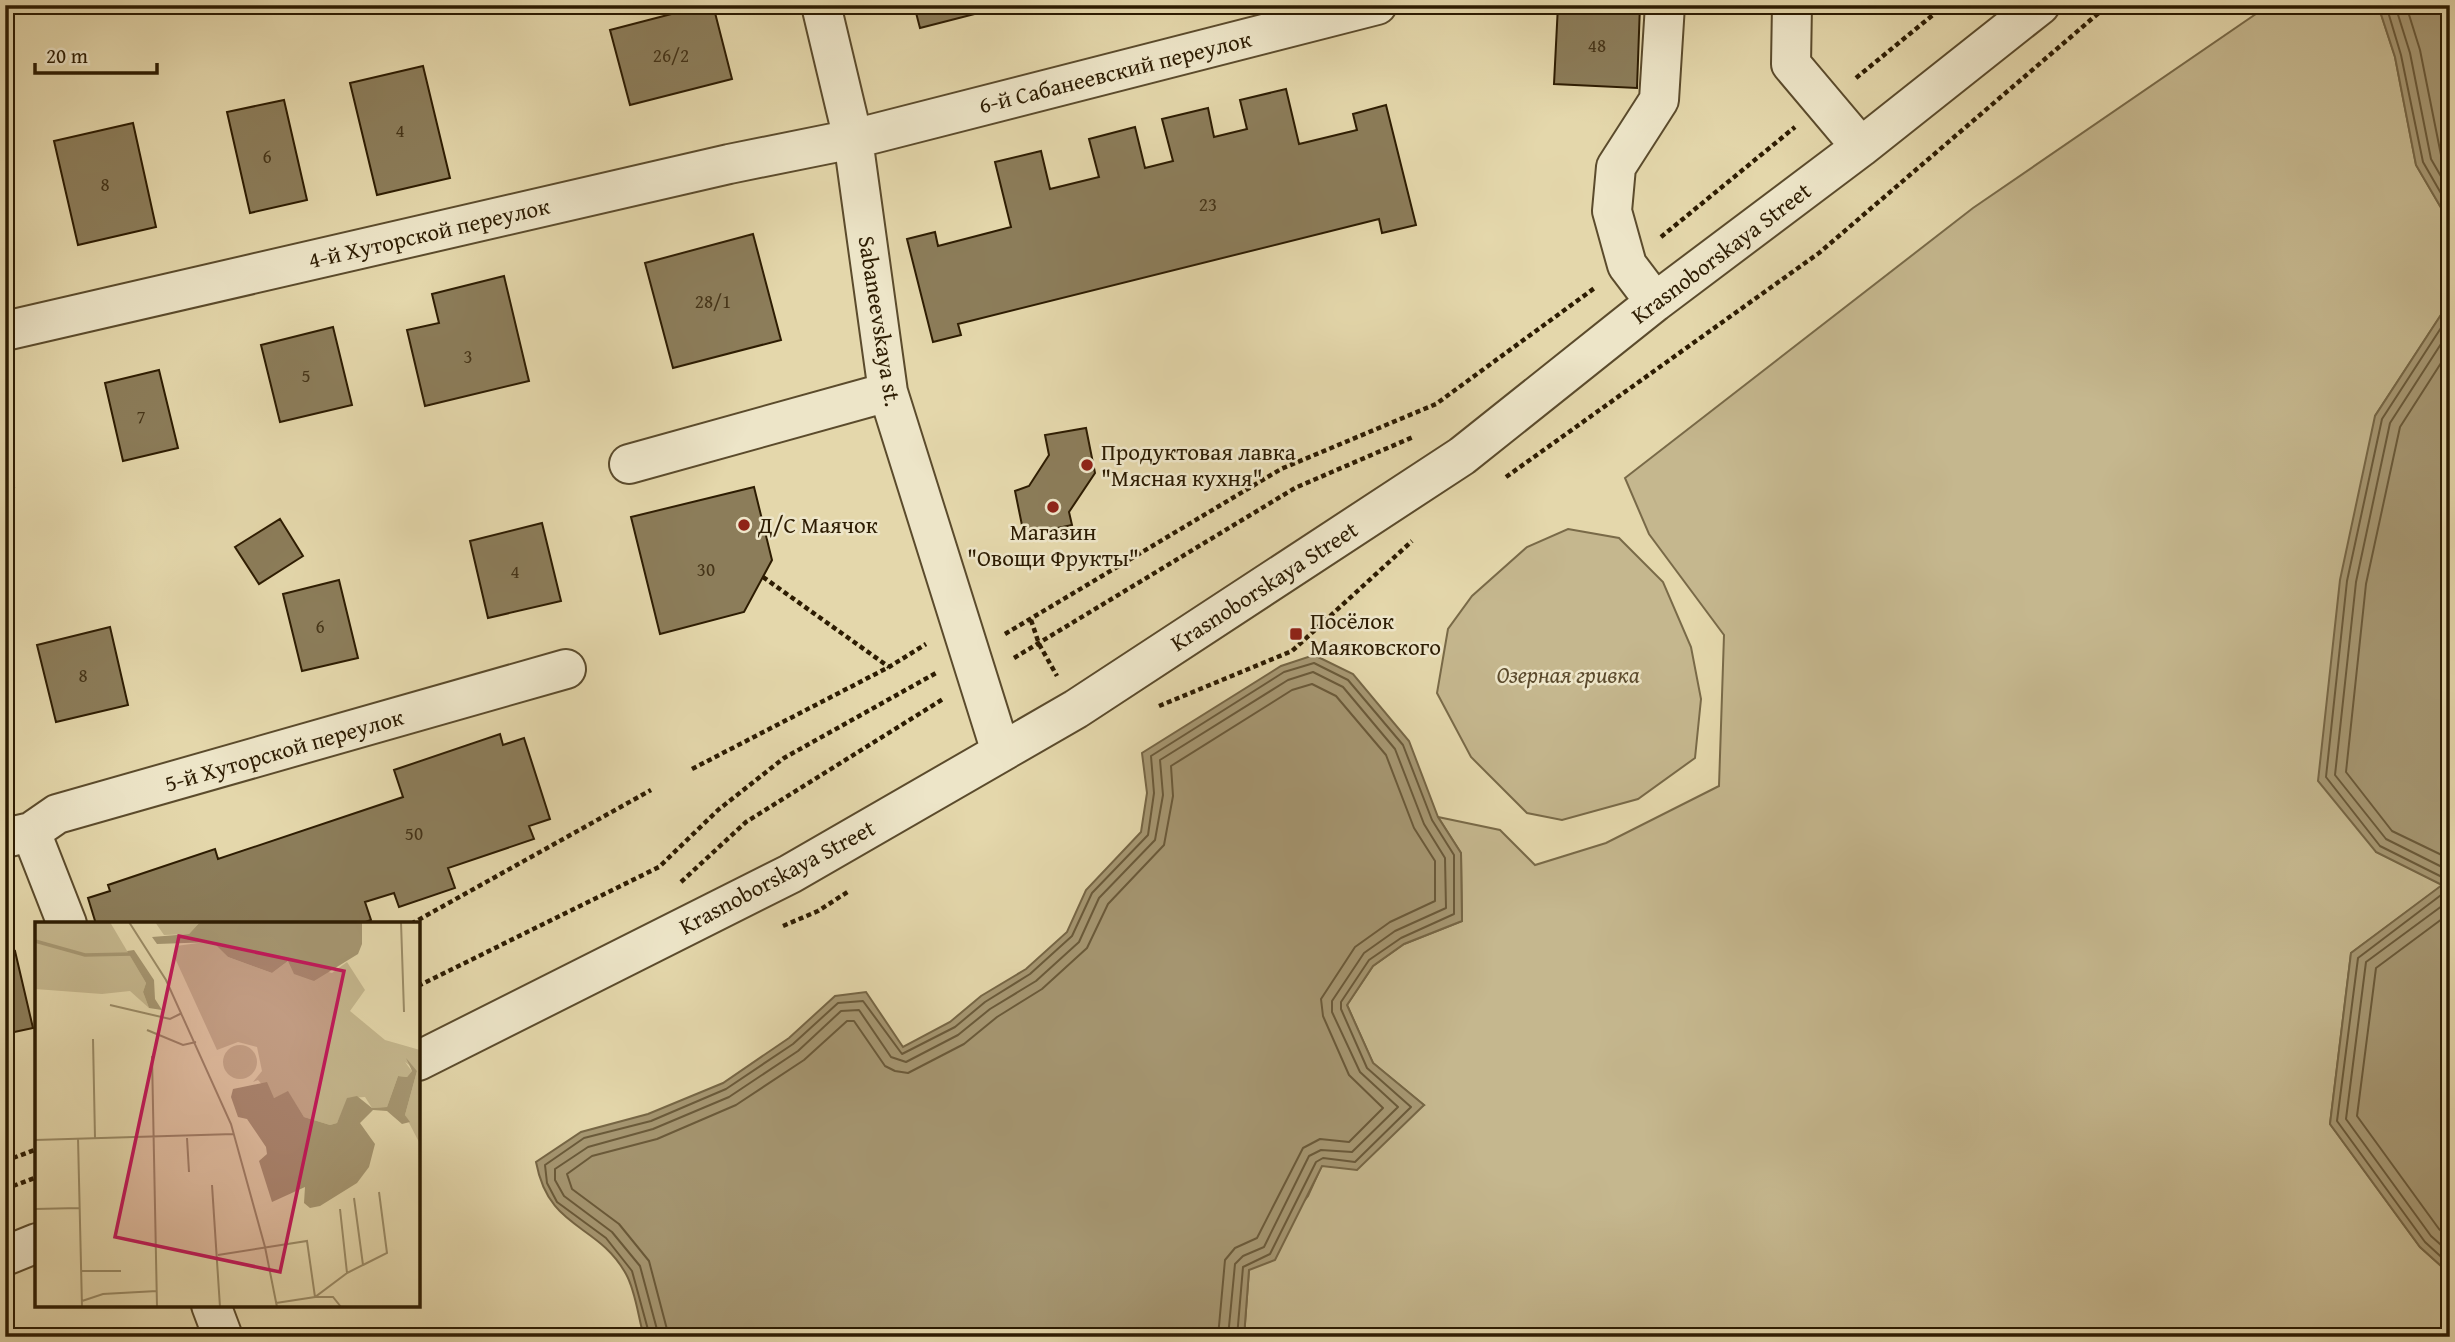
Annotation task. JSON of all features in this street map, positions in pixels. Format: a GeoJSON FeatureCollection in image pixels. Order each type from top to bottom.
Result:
{"type":"FeatureCollection","features":[{"type":"Feature","properties":{"kind":"street","name":"Sabaneevskaya st."},"geometry":{"type":"LineString","coordinates":[[821,5],[853,139],[888,393],[1001,752]]}},
{"type":"Feature","properties":{"kind":"street","name":"6-й Сабанеевский переулок"},"geometry":{"type":"LineString","coordinates":[[853,139],[1377,5]]}},
{"type":"Feature","properties":{"kind":"street"},"geometry":{"type":"LineString","coordinates":[[1655,302],[1627,265],[1612,211],[1616,167],[1659,100],[1665,5]]}},
{"type":"Feature","properties":{"kind":"street"},"geometry":{"type":"LineString","coordinates":[[1791,5],[1791,64],[1822,105],[1861,147]]}},
{"type":"Feature","properties":{"kind":"street","name":"Krasnoborskaya Street"},"geometry":{"type":"LineString","coordinates":[[420,1060],[790,874],[1076,709],[1462,456],[1655,302],[1861,147],[2040,5]]}},
{"type":"Feature","properties":{"kind":"street","name":"4-й Хуторской переулок"},"geometry":{"type":"LineString","coordinates":[[5,331],[715,167],[853,139]]}},
{"type":"Feature","properties":{"kind":"street"},"geometry":{"type":"LineString","coordinates":[[629,464],[888,393]]}},
{"type":"Feature","properties":{"kind":"street","name":"5-й Хуторской переулок"},"geometry":{"type":"LineString","coordinates":[[29,829],[566,669]]}},
{"type":"Feature","properties":{"kind":"street"},"geometry":{"type":"LineString","coordinates":[[29,829],[66,922]]}},
{"type":"Feature","properties":{"kind":"street"},"geometry":{"type":"LineString","coordinates":[[5,1256],[35,1244]]}},
{"type":"Feature","properties":{"kind":"street"},"geometry":{"type":"LineString","coordinates":[[212,1307],[223,1337]]}},
{"type":"Feature","properties":{"kind":"path"},"geometry":{"type":"LineString","coordinates":[[420,985],[659,867],[718,810],[784,758],[1281,469],[1436,404],[1627,265],[1945,5]]}},
{"type":"Feature","properties":{"kind":"path"},"geometry":{"type":"LineString","coordinates":[[679,884],[746,822],[969,652],[1296,488],[1423,432]]}},
{"type":"Feature","properties":{"kind":"path"},"geometry":{"type":"LineString","coordinates":[[763,577],[889,667]]}},
{"type":"Feature","properties":{"kind":"path"},"geometry":{"type":"LineString","coordinates":[[692,769],[889,667],[969,652]]}},
{"type":"Feature","properties":{"kind":"path"},"geometry":{"type":"LineString","coordinates":[[415,922],[651,790]]}},
{"type":"Feature","properties":{"kind":"path"},"geometry":{"type":"LineString","coordinates":[[5,1161],[35,1150]]}},
{"type":"Feature","properties":{"kind":"path"},"geometry":{"type":"LineString","coordinates":[[5,1189],[35,1178]]}},
{"type":"Feature","properties":{"kind":"green space"},"geometry":{"type":"Polygon","coordinates":[[[2269,5],[2378,5],[2395,57],[2416,165],[2450,223],[2450,301],[2375,416],[2376,852],[2443,885],[2351,953],[2330,1124],[2420,1247],[2450,1274],[2450,1337],[1244,1337],[1249,1270],[1308,1196],[1322,1165],[1424,1105],[1373,1063],[1347,1005],[1373,966],[1404,944],[1462,921],[1461,853],[1438,817],[1500,830],[1535,865],[1606,843],[1719,786],[1724,635],[1649,534],[1625,478],[1973,208],[2269,5]]]}},
{"type":"Feature","properties":{"kind":"green space","name":"Озерная гривка"},"geometry":{"type":"Polygon","coordinates":[[[1568,529],[1619,538],[1663,582],[1691,647],[1701,699],[1695,758],[1638,799],[1562,820],[1527,813],[1471,757],[1437,693],[1448,629],[1472,596],[1527,547],[1568,529]]]}},
{"type":"Feature","properties":{"kind":"water"},"geometry":{"type":"Polygon","coordinates":[[[2378,5],[2450,5],[2450,223],[2416,165],[2395,57],[2378,5]]]}},
{"type":"Feature","properties":{"kind":"water"},"geometry":{"type":"Polygon","coordinates":[[[2450,301],[2450,1274],[2420,1247],[2330,1124],[2351,953],[2442,885],[2376,852],[2318,781],[2340,580],[2375,416],[2450,301]]]}},
{"type":"Feature","properties":{"kind":"water"},"geometry":{"type":"Polygon","coordinates":[[[1314,655],[1353,674],[1409,741],[1438,817],[1461,853],[1462,921],[1404,944],[1373,966],[1347,1005],[1373,1063],[1424,1105],[1357,1170],[1322,1166],[1275,1260],[1249,1270],[1244,1337],[644,1337],[635,1297],[626,1274],[602,1244],[563,1214],[551,1201],[542,1184],[536,1162],[581,1132],[648,1114],[723,1083],[789,1038],[835,996],[866,992],[903,1047],[950,1022],[981,996],[1026,969],[1067,932],[1086,890],[1141,832],[1147,793],[1142,753],[1281,666],[1314,655]]]}},
{"type":"Feature","properties":{"kind":"building"},"geometry":{"type":"Polygon","coordinates":[[[713,5],[732,79],[630,105],[610,30],[713,5]]]}},
{"type":"Feature","properties":{"kind":"building"},"geometry":{"type":"Polygon","coordinates":[[[914,5],[1002,5],[1002,7],[920,28],[914,5]]]}},
{"type":"Feature","properties":{"kind":"building"},"geometry":{"type":"Polygon","coordinates":[[[1558,5],[1640,5],[1637,88],[1554,84],[1558,5]]]}},
{"type":"Feature","properties":{"kind":"building"},"geometry":{"type":"Polygon","coordinates":[[[423,66],[450,178],[377,195],[350,83],[423,66]]]}},
{"type":"Feature","properties":{"kind":"building"},"geometry":{"type":"Polygon","coordinates":[[[1286,89],[1299,144],[1357,130],[1353,114],[1386,105],[1416,225],[1382,233],[1379,219],[958,324],[961,335],[933,342],[907,239],[935,232],[938,246],[1011,227],[995,162],[1041,151],[1050,189],[1099,177],[1089,139],[1135,127],[1145,168],[1173,161],[1162,119],[1208,108],[1214,137],[1247,129],[1240,100],[1286,89]]]}},
{"type":"Feature","properties":{"kind":"building"},"geometry":{"type":"Polygon","coordinates":[[[284,100],[307,200],[250,213],[227,112],[284,100]]]}},
{"type":"Feature","properties":{"kind":"building"},"geometry":{"type":"Polygon","coordinates":[[[133,123],[156,227],[78,245],[54,141],[133,123]]]}},
{"type":"Feature","properties":{"kind":"building"},"geometry":{"type":"Polygon","coordinates":[[[753,234],[781,340],[673,368],[645,263],[753,234]]]}},
{"type":"Feature","properties":{"kind":"building"},"geometry":{"type":"Polygon","coordinates":[[[504,276],[529,381],[425,406],[407,330],[439,323],[432,294],[504,276]]]}},
{"type":"Feature","properties":{"kind":"building"},"geometry":{"type":"Polygon","coordinates":[[[333,327],[352,405],[280,422],[261,345],[333,327]]]}},
{"type":"Feature","properties":{"kind":"building"},"geometry":{"type":"Polygon","coordinates":[[[159,370],[178,448],[123,461],[105,383],[159,370]]]}},
{"type":"Feature","properties":{"kind":"building"},"geometry":{"type":"Polygon","coordinates":[[[1086,428],[1095,473],[1069,512],[1072,525],[1024,535],[1015,491],[1029,486],[1049,455],[1045,435],[1086,428]]]}},
{"type":"Feature","properties":{"kind":"building"},"geometry":{"type":"Polygon","coordinates":[[[5,449],[14,487],[5,489],[5,449]]]}},
{"type":"Feature","properties":{"kind":"building"},"geometry":{"type":"Polygon","coordinates":[[[754,487],[772,560],[744,612],[660,634],[631,517],[754,487]]]}},
{"type":"Feature","properties":{"kind":"building"},"geometry":{"type":"Polygon","coordinates":[[[280,519],[303,556],[259,584],[235,547],[280,519]]]}},
{"type":"Feature","properties":{"kind":"building"},"geometry":{"type":"Polygon","coordinates":[[[542,523],[561,601],[488,618],[470,541],[542,523]]]}},
{"type":"Feature","properties":{"kind":"building"},"geometry":{"type":"Polygon","coordinates":[[[339,580],[358,658],[302,671],[283,594],[339,580]]]}},
{"type":"Feature","properties":{"kind":"building"},"geometry":{"type":"Polygon","coordinates":[[[110,627],[128,705],[56,722],[37,645],[110,627]]]}},
{"type":"Feature","properties":{"kind":"building"},"geometry":{"type":"Polygon","coordinates":[[[500,734],[503,745],[524,738],[550,819],[529,826],[534,839],[448,868],[455,888],[399,907],[394,893],[365,902],[371,920],[366,922],[95,922],[88,898],[110,891],[108,885],[215,849],[218,859],[403,797],[394,770],[500,734]]]}},
{"type":"Feature","properties":{"kind":"building"},"geometry":{"type":"Polygon","coordinates":[[[15,951],[33,1028],[5,1034],[5,953],[15,951]]]}},
{"type":"Feature","properties":{"kind":"place","name":"Продуктовая лавка \"Мясная кухня\""},"geometry":{"type":"Point","coordinates":[1087,465]}},
{"type":"Feature","properties":{"kind":"place","name":"Магазин \"Овощи Фрукты\""},"geometry":{"type":"Point","coordinates":[1053,507]}},
{"type":"Feature","properties":{"kind":"place","name":"Д/С Маячок"},"geometry":{"type":"Point","coordinates":[744,525]}},
{"type":"Feature","properties":{"kind":"place","name":"Посёлок Маяковского"},"geometry":{"type":"Point","coordinates":[1296,634]}}]}
